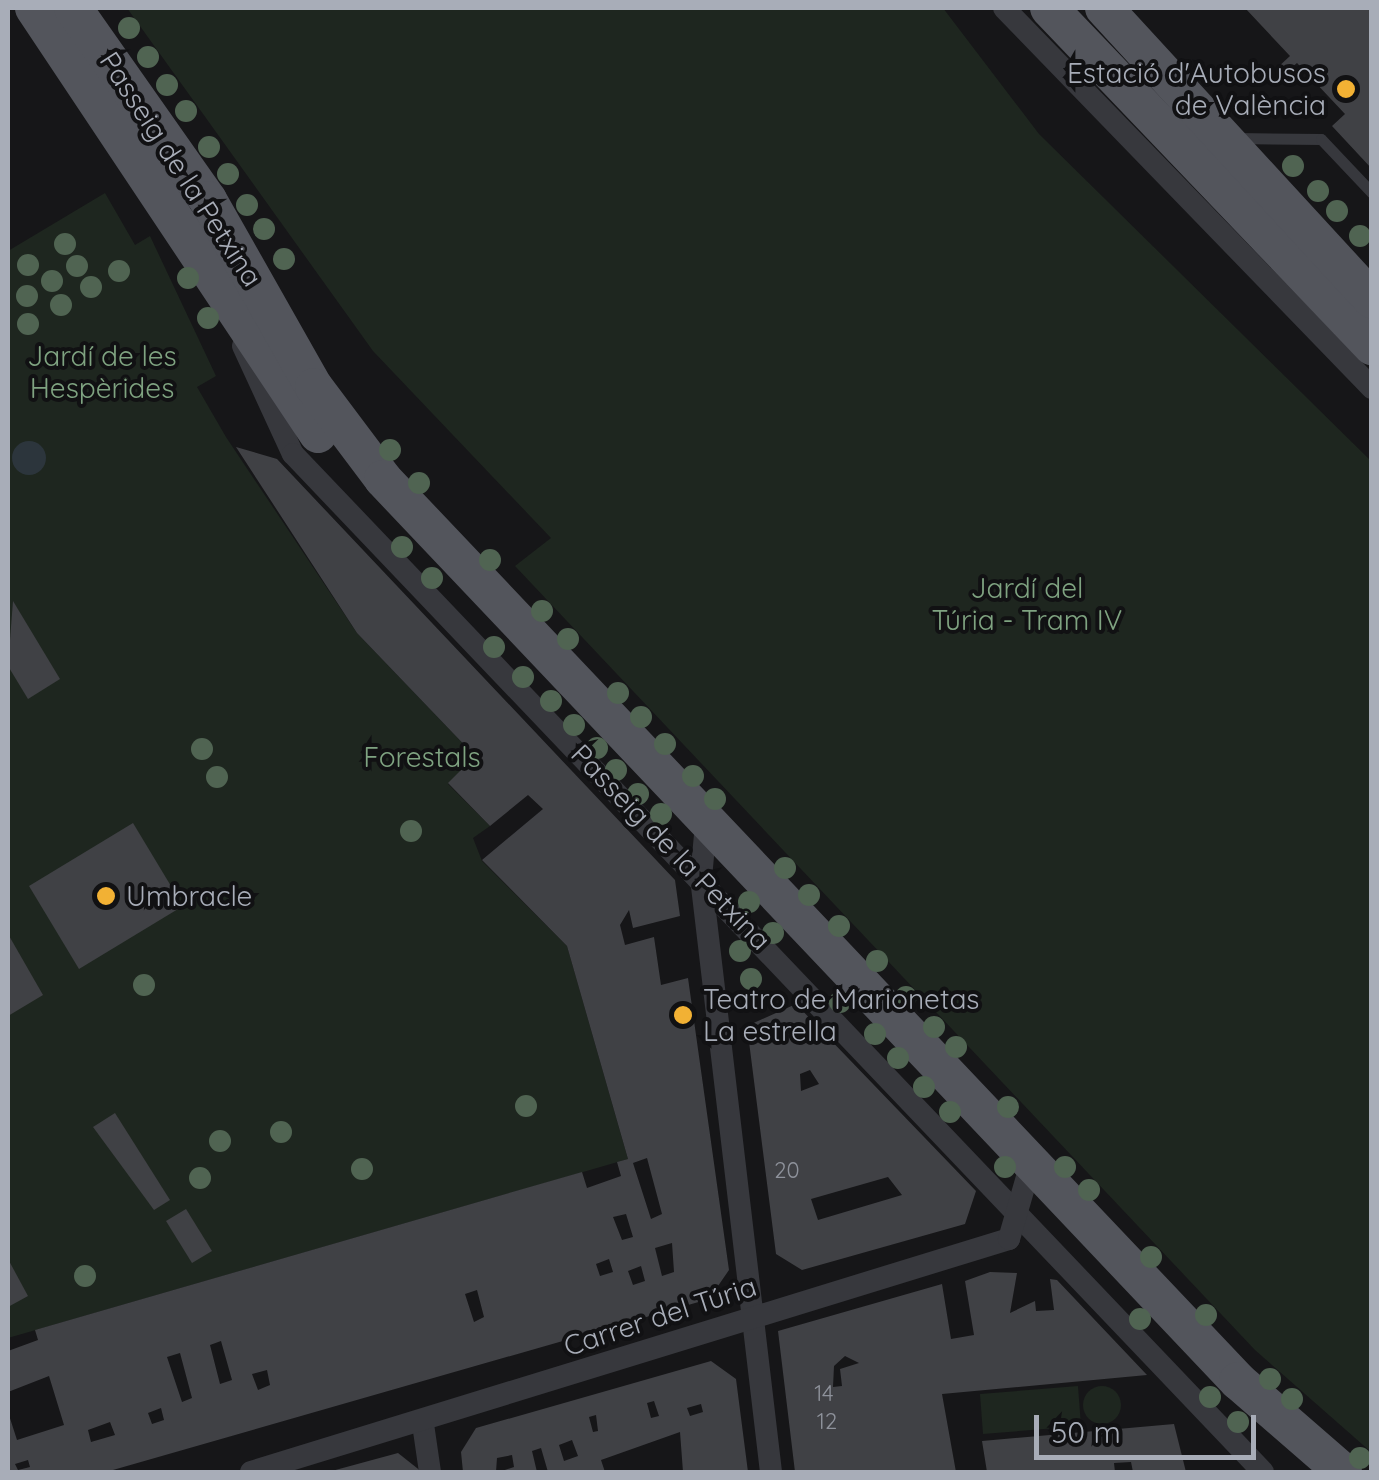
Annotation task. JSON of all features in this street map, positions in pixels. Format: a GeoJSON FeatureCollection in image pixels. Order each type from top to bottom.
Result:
{"type":"FeatureCollection","features":[{"type":"Feature","properties":{"kind":"main road","name":"Passeig de la Petxina"},"geometry":{"type":"LineString","coordinates":[[34,8],[320,437],[465,573],[1032,1160],[1238,1381],[1343,1472]]}},
{"type":"Feature","properties":{"kind":"main road","name":"Passeig de la Petxina"},"geometry":{"type":"LineString","coordinates":[[73,8],[234,241],[314,387],[465,573]]}},
{"type":"Feature","properties":{"kind":"main road"},"geometry":{"type":"LineString","coordinates":[[1105,8],[1219,139],[1372,299]]}},
{"type":"Feature","properties":{"kind":"main road"},"geometry":{"type":"LineString","coordinates":[[1059,19],[1372,346]]}},
{"type":"Feature","properties":{"kind":"street"},"geometry":{"type":"LineString","coordinates":[[1004,8],[1372,388]]}},
{"type":"Feature","properties":{"kind":"street"},"geometry":{"type":"LineString","coordinates":[[1020,8],[1046,27],[1059,19],[1105,8]]}},
{"type":"Feature","properties":{"kind":"street","name":"Passeig de la Petxina"},"geometry":{"type":"LineString","coordinates":[[148,174],[293,454],[1020,1210],[1263,1472]]}},
{"type":"Feature","properties":{"kind":"street"},"geometry":{"type":"LineString","coordinates":[[706,824],[701,878],[770,1472]]}},
{"type":"Feature","properties":{"kind":"street","name":"Carrer del Túria"},"geometry":{"type":"LineString","coordinates":[[250,1472],[423,1424],[1009,1240],[1032,1160]]}},
{"type":"Feature","properties":{"kind":"street","name":"Passeig de la Petxina"},"geometry":{"type":"LineString","coordinates":[[1238,1381],[1326,1472]]}},
{"type":"Feature","properties":{"kind":"street"},"geometry":{"type":"LineString","coordinates":[[423,1424],[430,1472]]}},
{"type":"Feature","properties":{"kind":"lane"},"geometry":{"type":"LineString","coordinates":[[1219,139],[1322,139],[1372,193]]}},
{"type":"Feature","properties":{"kind":"green space","name":"Jardí del Túria - Tram IV"},"geometry":{"type":"Polygon","coordinates":[[[127,8],[943,8],[1039,134],[1371,461],[1371,1452],[1255,1350],[515,566],[551,538],[373,351],[127,8]]]}},
{"type":"Feature","properties":{"kind":"green space"},"geometry":{"type":"Polygon","coordinates":[[[105,193],[135,245],[150,236],[216,376],[197,387],[226,437],[357,633],[475,756],[448,784],[490,826],[473,838],[482,861],[567,946],[628,1159],[8,1338],[8,251],[105,193]]]}},
{"type":"Feature","properties":{"kind":"green space"},"geometry":{"type":"Polygon","coordinates":[[[1078,1386],[1081,1426],[983,1434],[980,1394],[1078,1386]]]}},
{"type":"Feature","properties":{"kind":"green space"},"geometry":{"type":"Polygon","coordinates":[[[1102,1386],[1116,1391],[1121,1405],[1116,1419],[1102,1424],[1088,1419],[1083,1405],[1088,1391],[1102,1386]]]}},
{"type":"Feature","properties":{"kind":"shaded area"},"geometry":{"type":"Polygon","coordinates":[[[29,441],[41,446],[46,458],[41,470],[29,475],[17,470],[12,458],[17,446],[29,441]]]}},
{"type":"Feature","properties":{"kind":"building"},"geometry":{"type":"Polygon","coordinates":[[[1245,8],[1372,8],[1372,169],[1332,126],[1345,114],[1297,63],[1283,75],[1277,68],[1290,56],[1245,8]]]}},
{"type":"Feature","properties":{"kind":"building"},"geometry":{"type":"Polygon","coordinates":[[[236,447],[277,459],[675,880],[680,916],[633,928],[629,910],[620,925],[625,945],[654,937],[661,985],[688,978],[729,1270],[709,1299],[106,1472],[8,1472],[8,1412],[17,1440],[64,1425],[49,1376],[8,1392],[8,1351],[38,1340],[35,1330],[582,1172],[587,1188],[621,1176],[617,1162],[628,1159],[567,946],[482,860],[543,809],[528,795],[490,826],[448,783],[475,756],[357,633],[236,447]],[[647,1158],[633,1163],[651,1219],[662,1214],[647,1158]],[[626,1214],[613,1217],[622,1240],[633,1237],[626,1214]],[[672,1243],[655,1248],[662,1276],[674,1272],[672,1243]],[[609,1259],[596,1264],[600,1276],[613,1272],[609,1259]],[[641,1266],[628,1271],[633,1285],[645,1281],[641,1266]],[[477,1290],[465,1294],[474,1322],[484,1317],[477,1290]],[[221,1341],[210,1345],[220,1384],[232,1380],[221,1341]],[[180,1353],[167,1357],[182,1402],[192,1398],[180,1353]],[[267,1370],[252,1374],[258,1390],[270,1385],[267,1370]],[[161,1408],[148,1413],[152,1424],[164,1420],[161,1408]],[[110,1422],[88,1430],[91,1442],[115,1435],[110,1422]],[[28,1460],[15,1464],[18,1470],[30,1467],[28,1460]]]}},
{"type":"Feature","properties":{"kind":"building"},"geometry":{"type":"Polygon","coordinates":[[[13,601],[60,679],[28,699],[8,666],[13,601]]]}},
{"type":"Feature","properties":{"kind":"building","name":"Umbracle"},"geometry":{"type":"Polygon","coordinates":[[[133,823],[183,906],[79,969],[29,886],[133,823]]]}},
{"type":"Feature","properties":{"kind":"building"},"geometry":{"type":"Polygon","coordinates":[[[8,934],[43,995],[8,1016],[8,934]]]}},
{"type":"Feature","properties":{"kind":"building"},"geometry":{"type":"Polygon","coordinates":[[[796,1004],[976,1191],[965,1224],[802,1270],[776,1254],[747,1026],[796,1004]],[[810,1070],[800,1074],[801,1091],[819,1084],[810,1070]],[[888,1177],[811,1199],[818,1220],[902,1195],[888,1177]]]}},
{"type":"Feature","properties":{"kind":"building"},"geometry":{"type":"Polygon","coordinates":[[[115,1113],[170,1200],[154,1210],[93,1127],[115,1113]]]}},
{"type":"Feature","properties":{"kind":"building"},"geometry":{"type":"Polygon","coordinates":[[[186,1209],[212,1251],[192,1263],[166,1221],[186,1209]]]}},
{"type":"Feature","properties":{"kind":"building"},"geometry":{"type":"Polygon","coordinates":[[[8,1259],[28,1296],[8,1307],[8,1259]]]}},
{"type":"Feature","properties":{"kind":"building"},"geometry":{"type":"Polygon","coordinates":[[[990,1272],[1017,1273],[1010,1313],[1035,1301],[1036,1311],[1054,1310],[1050,1279],[1057,1280],[1147,1375],[942,1394],[956,1472],[795,1472],[778,1331],[942,1284],[951,1339],[974,1335],[965,1281],[990,1272]],[[845,1356],[834,1366],[833,1387],[842,1386],[840,1369],[859,1363],[845,1356]]]}},
{"type":"Feature","properties":{"kind":"building"},"geometry":{"type":"Polygon","coordinates":[[[711,1361],[736,1379],[748,1472],[683,1472],[680,1432],[601,1460],[605,1472],[548,1472],[541,1448],[532,1451],[537,1472],[499,1472],[514,1467],[512,1455],[497,1458],[496,1472],[463,1472],[461,1452],[476,1428],[711,1361]],[[654,1401],[647,1403],[651,1418],[659,1416],[654,1401]],[[701,1404],[687,1408],[690,1416],[703,1412],[701,1404]],[[596,1415],[589,1417],[593,1432],[598,1431],[596,1415]],[[572,1440],[559,1445],[564,1461],[578,1456],[572,1440]]]}},
{"type":"Feature","properties":{"kind":"building"},"geometry":{"type":"Polygon","coordinates":[[[1174,1424],[1186,1472],[1133,1472],[1131,1462],[1114,1463],[1115,1472],[987,1472],[982,1441],[1174,1424]]]}},
{"type":"Feature","properties":{"kind":"building"},"geometry":{"type":"Polygon","coordinates":[[[398,1453],[422,1472],[328,1472],[398,1453]]]}},
{"type":"Feature","properties":{"kind":"place","name":"Estació d'Autobusos de València"},"geometry":{"type":"Point","coordinates":[1346,89]}},
{"type":"Feature","properties":{"kind":"place","name":"Umbracle"},"geometry":{"type":"Point","coordinates":[106,896]}},
{"type":"Feature","properties":{"kind":"place","name":"Teatro de Marionetas La estrella"},"geometry":{"type":"Point","coordinates":[683,1015]}},
{"type":"Feature","properties":{"kind":"park label","name":"Jardí de les Hespèrides"},"geometry":{"type":"Point","coordinates":[102,372]}},
{"type":"Feature","properties":{"kind":"park label","name":"Forestals"},"geometry":{"type":"Point","coordinates":[422,757]}}]}
